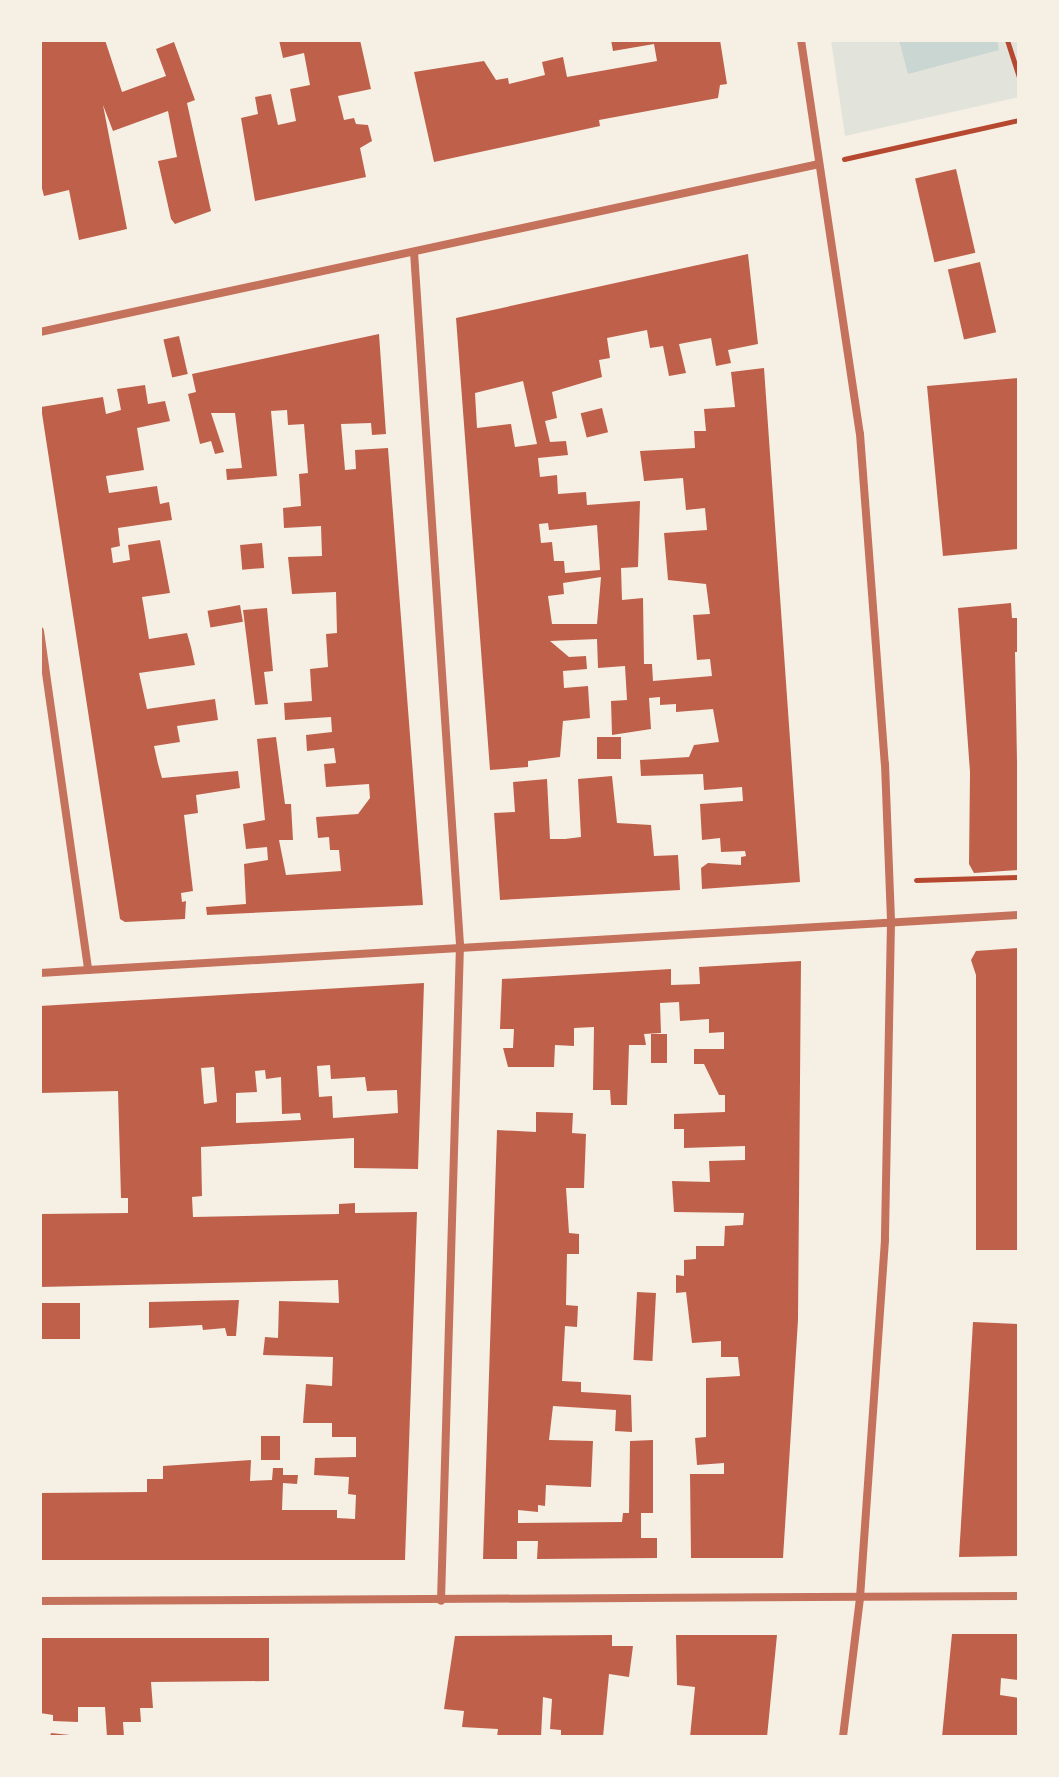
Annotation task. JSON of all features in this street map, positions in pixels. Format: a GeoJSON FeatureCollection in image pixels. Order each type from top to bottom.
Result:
{"type":"FeatureCollection","features":[{"type":"Feature","properties":{"kind":"street"},"geometry":{"type":"LineString","coordinates":[[801,40],[860,434],[890,881],[885,1240],[860,1598],[843,1737]]}},
{"type":"Feature","properties":{"kind":"street"},"geometry":{"type":"LineString","coordinates":[[40,332],[819,164]]}},
{"type":"Feature","properties":{"kind":"street"},"geometry":{"type":"LineString","coordinates":[[414,252],[460,945],[441,1601]]}},
{"type":"Feature","properties":{"kind":"street"},"geometry":{"type":"LineString","coordinates":[[40,631],[88,970]]}},
{"type":"Feature","properties":{"kind":"street"},"geometry":{"type":"LineString","coordinates":[[40,973],[460,945],[1019,915]]}},
{"type":"Feature","properties":{"kind":"street"},"geometry":{"type":"LineString","coordinates":[[40,1601],[1019,1596]]}},
{"type":"Feature","properties":{"kind":"path"},"geometry":{"type":"LineString","coordinates":[[1007,40],[1019,76]]}},
{"type":"Feature","properties":{"kind":"path"},"geometry":{"type":"LineString","coordinates":[[819,164],[1019,120]]}},
{"type":"Feature","properties":{"kind":"path"},"geometry":{"type":"LineString","coordinates":[[890,881],[1019,877]]}},
{"type":"Feature","properties":{"kind":"shaded area"},"geometry":{"type":"Polygon","coordinates":[[[831,40],[1019,40],[1019,97],[845,136],[831,40]]]}},
{"type":"Feature","properties":{"kind":"shaded area"},"geometry":{"type":"Polygon","coordinates":[[[899,40],[997,40],[999,50],[908,74],[899,40]]]}},
{"type":"Feature","properties":{"kind":"building"},"geometry":{"type":"Polygon","coordinates":[[[40,40],[105,40],[122,92],[166,76],[156,49],[174,42],[195,100],[187,103],[211,211],[175,224],[171,219],[158,161],[177,157],[168,111],[113,131],[103,105],[127,229],[79,240],[69,190],[44,196],[40,181],[40,40]]]}},
{"type":"Feature","properties":{"kind":"building"},"geometry":{"type":"Polygon","coordinates":[[[279,40],[360,40],[371,89],[338,96],[344,120],[354,118],[356,124],[368,125],[372,141],[360,148],[366,177],[255,201],[241,118],[258,114],[255,97],[271,94],[278,125],[296,121],[290,89],[310,85],[304,53],[283,58],[279,40]]]}},
{"type":"Feature","properties":{"kind":"building"},"geometry":{"type":"Polygon","coordinates":[[[611,40],[720,40],[727,84],[720,85],[718,98],[599,120],[600,126],[434,162],[414,72],[484,61],[496,80],[508,78],[509,84],[545,75],[542,62],[563,57],[567,77],[657,61],[654,44],[613,51],[611,40]]]}},
{"type":"Feature","properties":{"kind":"building"},"geometry":{"type":"Polygon","coordinates":[[[956,169],[975,253],[934,262],[915,178],[956,169]]]}},
{"type":"Feature","properties":{"kind":"building"},"geometry":{"type":"Polygon","coordinates":[[[748,254],[758,344],[728,350],[731,363],[716,366],[711,338],[679,344],[686,373],[669,376],[663,346],[650,348],[647,330],[607,338],[610,358],[599,360],[602,377],[552,392],[557,418],[545,421],[550,442],[566,441],[568,455],[538,458],[540,477],[557,475],[558,494],[586,492],[587,505],[640,501],[638,567],[621,568],[622,600],[643,598],[644,664],[652,664],[653,681],[712,676],[710,659],[697,660],[693,615],[710,614],[706,584],[668,580],[664,533],[707,530],[705,508],[686,510],[683,478],[644,481],[640,451],[695,448],[694,431],[706,431],[704,409],[735,407],[731,372],[764,368],[800,882],[702,889],[701,868],[708,863],[741,865],[741,857],[746,856],[745,851],[721,852],[720,838],[702,840],[700,804],[743,801],[742,787],[704,790],[703,774],[641,776],[640,760],[689,757],[694,745],[719,742],[713,709],[676,712],[676,704],[660,705],[660,697],[649,698],[651,729],[612,735],[611,701],[627,700],[625,666],[598,668],[597,639],[550,641],[569,657],[586,656],[587,669],[563,671],[564,688],[588,686],[590,718],[563,721],[560,757],[528,761],[528,767],[490,770],[456,318],[748,254]],[[523,381],[475,393],[477,428],[511,424],[515,447],[537,444],[523,381]],[[548,523],[539,524],[541,543],[552,542],[554,561],[564,561],[565,573],[600,570],[597,525],[549,530],[548,523]],[[601,577],[563,583],[564,594],[548,596],[552,624],[597,624],[601,577]]]}},
{"type":"Feature","properties":{"kind":"building"},"geometry":{"type":"Polygon","coordinates":[[[980,262],[996,332],[964,340],[948,269],[980,262]]]}},
{"type":"Feature","properties":{"kind":"building"},"geometry":{"type":"Polygon","coordinates":[[[379,334],[386,434],[372,435],[371,423],[341,424],[345,470],[356,469],[355,450],[388,448],[423,905],[207,915],[206,907],[246,904],[244,864],[268,860],[267,847],[246,849],[243,824],[265,820],[257,739],[276,737],[285,804],[291,804],[293,840],[279,840],[286,875],[341,871],[339,850],[330,850],[329,837],[318,838],[316,817],[358,814],[370,798],[369,784],[326,787],[324,764],[336,763],[334,748],[307,751],[306,735],[332,732],[331,717],[285,720],[284,703],[312,701],[310,669],[328,667],[326,634],[337,633],[336,592],[292,594],[288,557],[322,556],[321,526],[284,528],[283,508],[301,506],[299,474],[308,473],[304,424],[288,425],[287,410],[271,411],[277,476],[227,480],[226,469],[242,468],[235,413],[211,413],[224,452],[215,454],[211,441],[200,444],[188,394],[196,392],[192,374],[379,334]]]}},
{"type":"Feature","properties":{"kind":"building"},"geometry":{"type":"Polygon","coordinates":[[[179,336],[188,374],[172,378],[163,340],[179,336]]]}},
{"type":"Feature","properties":{"kind":"building"},"geometry":{"type":"Polygon","coordinates":[[[1019,378],[1019,549],[943,556],[927,386],[1019,378]]]}},
{"type":"Feature","properties":{"kind":"building"},"geometry":{"type":"Polygon","coordinates":[[[145,385],[148,404],[165,401],[170,421],[137,428],[144,470],[106,476],[109,493],[157,486],[160,504],[169,502],[172,520],[118,528],[120,546],[111,548],[113,563],[130,560],[128,545],[160,540],[170,593],[142,597],[149,639],[187,633],[191,647],[195,665],[139,673],[147,709],[215,699],[218,720],[177,726],[180,742],[154,746],[158,764],[162,778],[238,771],[240,788],[196,795],[198,813],[184,815],[193,891],[181,893],[182,902],[186,901],[185,919],[125,922],[120,919],[41,407],[103,397],[106,414],[121,410],[117,389],[145,385]]]}},
{"type":"Feature","properties":{"kind":"building"},"geometry":{"type":"Polygon","coordinates":[[[602,408],[608,432],[587,438],[581,413],[602,408]]]}},
{"type":"Feature","properties":{"kind":"building"},"geometry":{"type":"Polygon","coordinates":[[[262,543],[264,568],[242,570],[240,545],[262,543]]]}},
{"type":"Feature","properties":{"kind":"building"},"geometry":{"type":"Polygon","coordinates":[[[1011,603],[1012,618],[1019,618],[1019,652],[1015,652],[1019,870],[974,873],[969,864],[970,772],[958,608],[1011,603]]]}},
{"type":"Feature","properties":{"kind":"building"},"geometry":{"type":"Polygon","coordinates":[[[240,605],[243,622],[210,627],[208,611],[240,605]]]}},
{"type":"Feature","properties":{"kind":"building"},"geometry":{"type":"Polygon","coordinates":[[[267,608],[273,671],[264,672],[268,704],[255,705],[243,610],[267,608]]]}},
{"type":"Feature","properties":{"kind":"building"},"geometry":{"type":"Polygon","coordinates":[[[597,737],[621,737],[621,759],[597,759],[597,737]]]}},
{"type":"Feature","properties":{"kind":"building"},"geometry":{"type":"Polygon","coordinates":[[[612,776],[617,823],[651,825],[654,856],[678,855],[680,890],[500,900],[494,813],[515,812],[513,782],[547,779],[550,839],[565,839],[581,837],[578,779],[612,776]]]}},
{"type":"Feature","properties":{"kind":"building"},"geometry":{"type":"Polygon","coordinates":[[[1019,948],[1019,1250],[976,1250],[976,975],[971,960],[976,951],[1019,948]]]}},
{"type":"Feature","properties":{"kind":"building"},"geometry":{"type":"Polygon","coordinates":[[[801,961],[798,1320],[783,1558],[691,1558],[690,1474],[724,1474],[724,1463],[697,1465],[695,1438],[706,1437],[706,1378],[740,1376],[738,1357],[721,1357],[721,1341],[692,1343],[686,1292],[676,1293],[676,1275],[684,1276],[684,1260],[696,1259],[696,1246],[724,1246],[725,1226],[743,1225],[744,1213],[674,1212],[672,1181],[710,1182],[709,1161],[745,1160],[745,1146],[684,1148],[684,1129],[674,1129],[674,1114],[725,1112],[725,1095],[719,1095],[704,1064],[694,1064],[694,1049],[724,1049],[724,1032],[709,1033],[709,1019],[680,1021],[679,1002],[660,1003],[661,1033],[644,1034],[646,1045],[629,1045],[627,1105],[611,1105],[610,1090],[593,1090],[594,1027],[574,1028],[574,1046],[555,1045],[554,1067],[508,1067],[503,1048],[513,1048],[514,1029],[500,1029],[502,979],[671,969],[671,985],[700,984],[699,967],[801,961]]]}},
{"type":"Feature","properties":{"kind":"building"},"geometry":{"type":"Polygon","coordinates":[[[424,983],[418,1169],[354,1168],[354,1138],[201,1147],[202,1196],[192,1197],[193,1217],[339,1214],[339,1204],[355,1203],[355,1213],[417,1212],[405,1560],[40,1560],[40,1493],[147,1492],[147,1479],[163,1479],[163,1466],[251,1460],[250,1481],[272,1480],[273,1468],[283,1468],[283,1475],[298,1475],[297,1484],[283,1483],[282,1510],[337,1510],[337,1518],[355,1519],[356,1495],[348,1494],[349,1477],[314,1475],[315,1458],[356,1457],[356,1437],[332,1437],[332,1423],[303,1423],[306,1384],[332,1386],[333,1357],[263,1355],[265,1337],[278,1338],[279,1301],[339,1303],[338,1280],[40,1287],[40,1214],[128,1213],[128,1198],[121,1198],[118,1091],[40,1093],[40,1006],[424,983]],[[330,1065],[317,1066],[319,1097],[332,1096],[333,1118],[398,1113],[397,1090],[367,1091],[365,1077],[331,1079],[330,1065]],[[214,1067],[201,1068],[204,1104],[217,1102],[214,1067]],[[265,1070],[255,1071],[257,1092],[236,1093],[236,1123],[301,1120],[300,1113],[282,1114],[281,1077],[266,1079],[265,1070]]]}},
{"type":"Feature","properties":{"kind":"building"},"geometry":{"type":"Polygon","coordinates":[[[651,1034],[667,1034],[667,1063],[651,1063],[651,1034]]]}},
{"type":"Feature","properties":{"kind":"building"},"geometry":{"type":"Polygon","coordinates":[[[536,1112],[573,1113],[572,1133],[586,1134],[584,1188],[566,1188],[569,1233],[579,1234],[579,1254],[567,1254],[566,1305],[578,1306],[577,1327],[565,1326],[562,1381],[581,1382],[581,1392],[631,1395],[632,1432],[615,1431],[616,1410],[553,1406],[549,1440],[593,1441],[591,1487],[546,1485],[545,1506],[538,1505],[538,1512],[518,1510],[518,1523],[622,1522],[623,1513],[629,1513],[630,1441],[653,1440],[653,1513],[641,1513],[641,1538],[657,1538],[657,1558],[537,1559],[538,1541],[517,1541],[517,1559],[483,1559],[497,1130],[536,1132],[536,1112]]]}},
{"type":"Feature","properties":{"kind":"building"},"geometry":{"type":"Polygon","coordinates":[[[637,1292],[656,1293],[652,1361],[633,1360],[637,1292]]]}},
{"type":"Feature","properties":{"kind":"building"},"geometry":{"type":"Polygon","coordinates":[[[239,1300],[236,1336],[227,1336],[225,1328],[203,1330],[202,1325],[149,1328],[149,1302],[239,1300]]]}},
{"type":"Feature","properties":{"kind":"building"},"geometry":{"type":"Polygon","coordinates":[[[40,1303],[80,1303],[80,1339],[40,1339],[40,1303]]]}},
{"type":"Feature","properties":{"kind":"building"},"geometry":{"type":"Polygon","coordinates":[[[973,1322],[1019,1324],[1019,1556],[959,1557],[973,1322]]]}},
{"type":"Feature","properties":{"kind":"building"},"geometry":{"type":"Polygon","coordinates":[[[261,1436],[280,1436],[280,1460],[261,1460],[261,1436]]]}},
{"type":"Feature","properties":{"kind":"building"},"geometry":{"type":"Polygon","coordinates":[[[952,1634],[1019,1634],[1019,1680],[1001,1678],[1000,1695],[1019,1698],[1019,1737],[942,1737],[952,1634]]]}},
{"type":"Feature","properties":{"kind":"building"},"geometry":{"type":"Polygon","coordinates":[[[612,1635],[612,1646],[633,1646],[629,1677],[609,1674],[603,1737],[561,1737],[561,1730],[550,1729],[552,1699],[543,1697],[541,1737],[497,1737],[498,1729],[462,1727],[464,1711],[444,1709],[455,1636],[612,1635]]]}},
{"type":"Feature","properties":{"kind":"building"},"geometry":{"type":"Polygon","coordinates":[[[676,1635],[777,1635],[767,1737],[690,1737],[695,1687],[677,1685],[676,1635]]]}},
{"type":"Feature","properties":{"kind":"building"},"geometry":{"type":"Polygon","coordinates":[[[40,1638],[269,1638],[269,1681],[151,1682],[153,1708],[140,1708],[141,1722],[123,1722],[124,1737],[107,1737],[105,1707],[78,1707],[78,1722],[53,1721],[53,1715],[40,1713],[40,1638]]]}},
{"type":"Feature","properties":{"kind":"building"},"geometry":{"type":"Polygon","coordinates":[[[51,1733],[70,1735],[70,1737],[50,1737],[51,1733]]]}}]}
